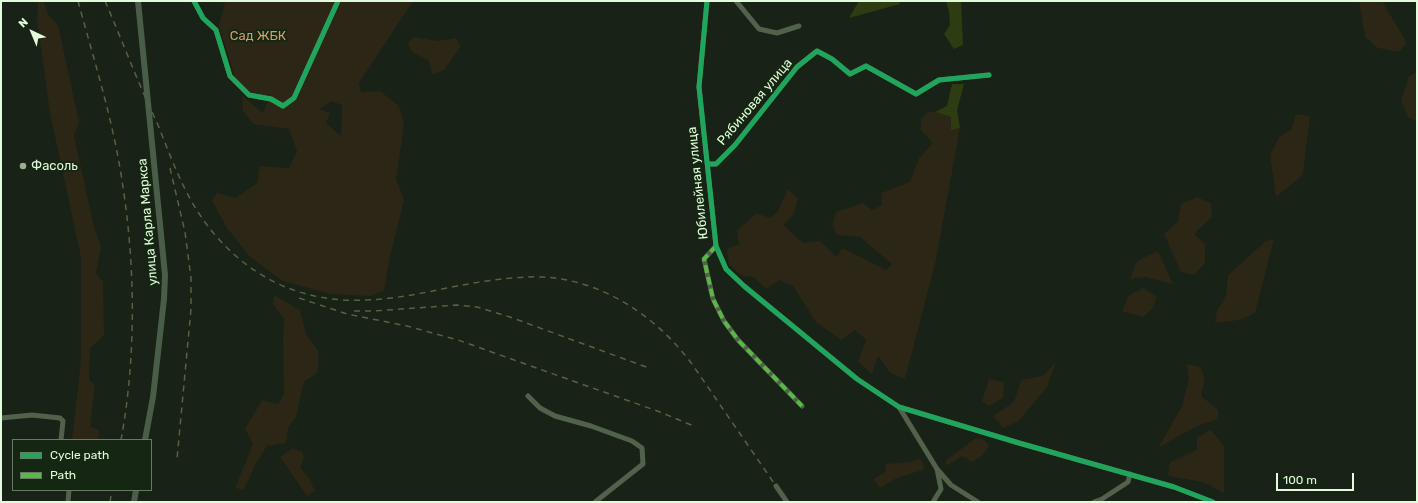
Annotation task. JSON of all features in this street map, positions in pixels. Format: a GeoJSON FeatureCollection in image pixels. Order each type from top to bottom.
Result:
{"type":"FeatureCollection","features":[{"type":"Feature","properties":{"kind":"main road","name":"улица Карла Маркса"},"geometry":{"type":"LineString","coordinates":[[138,1],[165,275],[164,299],[153,397],[145,439]]}},
{"type":"Feature","properties":{"kind":"main road"},"geometry":{"type":"LineString","coordinates":[[134,502],[136,491]]}},
{"type":"Feature","properties":{"kind":"street"},"geometry":{"type":"LineString","coordinates":[[194,1],[203,18],[216,30],[230,76],[249,95],[271,99],[283,106],[294,98],[338,1]]}},
{"type":"Feature","properties":{"kind":"street","name":"Юбилейная улица"},"geometry":{"type":"LineString","coordinates":[[707,1],[699,87],[716,246],[726,269],[744,286],[857,379],[899,407],[1174,487],[1213,502]]}},
{"type":"Feature","properties":{"kind":"street"},"geometry":{"type":"LineString","coordinates":[[736,1],[759,29],[777,33],[799,26]]}},
{"type":"Feature","properties":{"kind":"street","name":"Рябиновая улица"},"geometry":{"type":"LineString","coordinates":[[708,164],[716,164],[735,145],[797,67],[817,51],[832,59],[850,74],[866,66],[916,94],[939,80],[989,75]]}},
{"type":"Feature","properties":{"kind":"street"},"geometry":{"type":"LineString","coordinates":[[716,246],[704,259],[713,299],[724,320],[738,340],[802,406]]}},
{"type":"Feature","properties":{"kind":"street"},"geometry":{"type":"LineString","coordinates":[[528,396],[540,408],[555,416],[611,433],[632,441],[642,448],[643,464],[595,502]]}},
{"type":"Feature","properties":{"kind":"street"},"geometry":{"type":"LineString","coordinates":[[899,407],[937,469],[952,485],[978,502]]}},
{"type":"Feature","properties":{"kind":"street"},"geometry":{"type":"LineString","coordinates":[[1,418],[32,415],[60,418],[63,421],[62,439]]}},
{"type":"Feature","properties":{"kind":"street"},"geometry":{"type":"LineString","coordinates":[[933,502],[940,489],[937,469]]}},
{"type":"Feature","properties":{"kind":"street"},"geometry":{"type":"LineString","coordinates":[[1094,502],[1102,499],[1128,482],[1130,474]]}},
{"type":"Feature","properties":{"kind":"street"},"geometry":{"type":"LineString","coordinates":[[776,486],[787,502]]}},
{"type":"Feature","properties":{"kind":"street"},"geometry":{"type":"LineString","coordinates":[[68,502],[69,491]]}},
{"type":"Feature","properties":{"kind":"green space"},"geometry":{"type":"Polygon","coordinates":[[[38,1],[43,1],[49,16],[58,25],[79,122],[74,136],[94,227],[101,247],[96,273],[103,282],[104,335],[90,348],[89,380],[95,385],[90,426],[99,430],[98,439],[72,439],[81,360],[81,257],[50,113],[37,20],[38,1]]]}},
{"type":"Feature","properties":{"kind":"green space","name":"Сад ЖБК"},"geometry":{"type":"Polygon","coordinates":[[[413,1],[359,83],[361,92],[380,91],[399,106],[404,125],[396,179],[404,200],[389,261],[384,291],[371,296],[330,294],[283,281],[250,257],[226,227],[212,200],[217,193],[236,198],[257,183],[260,166],[289,168],[297,151],[289,129],[253,124],[243,111],[242,96],[263,113],[270,96],[247,91],[235,78],[219,26],[225,2],[413,1]],[[331,101],[320,109],[330,113],[326,123],[341,136],[342,105],[331,101]]]}},
{"type":"Feature","properties":{"kind":"green space"},"geometry":{"type":"Polygon","coordinates":[[[1359,1],[1382,1],[1407,43],[1399,52],[1378,48],[1365,37],[1359,1]]]}},
{"type":"Feature","properties":{"kind":"green space"},"geometry":{"type":"Polygon","coordinates":[[[414,37],[438,41],[456,38],[461,46],[444,70],[432,75],[429,61],[411,51],[408,43],[414,37]]]}},
{"type":"Feature","properties":{"kind":"green space"},"geometry":{"type":"Polygon","coordinates":[[[1417,72],[1417,121],[1409,118],[1401,101],[1409,76],[1417,72]]]}},
{"type":"Feature","properties":{"kind":"green space"},"geometry":{"type":"Polygon","coordinates":[[[929,112],[935,112],[951,117],[951,130],[960,128],[936,260],[905,379],[890,373],[878,356],[872,374],[858,362],[866,340],[855,330],[841,340],[816,322],[793,286],[779,280],[766,289],[754,277],[742,276],[729,265],[727,249],[739,244],[737,230],[757,213],[769,218],[777,213],[788,189],[798,198],[794,214],[783,225],[803,243],[820,241],[837,257],[842,248],[886,270],[892,264],[860,237],[837,235],[832,225],[836,212],[863,203],[872,210],[882,205],[881,193],[910,182],[919,158],[933,143],[921,130],[921,118],[929,112]]]}},
{"type":"Feature","properties":{"kind":"green space"},"geometry":{"type":"Polygon","coordinates":[[[1296,114],[1310,116],[1303,175],[1276,197],[1270,155],[1279,137],[1291,130],[1296,114]]]}},
{"type":"Feature","properties":{"kind":"green space"},"geometry":{"type":"Polygon","coordinates":[[[1197,197],[1211,203],[1212,217],[1194,234],[1205,244],[1205,263],[1194,275],[1181,272],[1164,234],[1178,221],[1181,204],[1197,197]]]}},
{"type":"Feature","properties":{"kind":"green space"},"geometry":{"type":"Polygon","coordinates":[[[1274,239],[1255,313],[1240,320],[1215,323],[1217,310],[1226,296],[1228,275],[1266,241],[1274,239]]]}},
{"type":"Feature","properties":{"kind":"green space"},"geometry":{"type":"Polygon","coordinates":[[[1158,251],[1173,284],[1145,277],[1130,279],[1137,261],[1158,251]]]}},
{"type":"Feature","properties":{"kind":"green space"},"geometry":{"type":"Polygon","coordinates":[[[1143,288],[1157,297],[1152,309],[1143,317],[1122,311],[1128,296],[1143,288]]]}},
{"type":"Feature","properties":{"kind":"green space"},"geometry":{"type":"Polygon","coordinates":[[[274,295],[300,310],[306,334],[318,351],[318,372],[304,382],[296,417],[288,428],[286,443],[267,446],[255,465],[244,490],[235,488],[253,444],[245,429],[262,400],[278,404],[284,393],[284,319],[273,305],[274,295]]]}},
{"type":"Feature","properties":{"kind":"green space"},"geometry":{"type":"Polygon","coordinates":[[[1056,362],[1047,387],[1019,421],[1003,428],[993,416],[1014,402],[1021,380],[1043,376],[1056,362]]]}},
{"type":"Feature","properties":{"kind":"green space"},"geometry":{"type":"Polygon","coordinates":[[[1187,364],[1200,367],[1205,378],[1201,396],[1218,410],[1218,419],[1197,426],[1158,448],[1182,406],[1189,379],[1187,364]]]}},
{"type":"Feature","properties":{"kind":"green space"},"geometry":{"type":"Polygon","coordinates":[[[989,379],[1004,382],[1003,398],[989,406],[982,401],[989,379]]]}},
{"type":"Feature","properties":{"kind":"green space"},"geometry":{"type":"Polygon","coordinates":[[[1211,430],[1224,446],[1224,493],[1203,482],[1168,476],[1170,462],[1197,450],[1197,437],[1211,430]]]}},
{"type":"Feature","properties":{"kind":"green space"},"geometry":{"type":"Polygon","coordinates":[[[976,438],[983,439],[989,445],[983,455],[972,462],[962,456],[946,466],[946,460],[976,438]]]}},
{"type":"Feature","properties":{"kind":"green space"},"geometry":{"type":"Polygon","coordinates":[[[293,448],[302,452],[304,458],[300,467],[309,478],[315,491],[307,496],[280,457],[293,448]]]}},
{"type":"Feature","properties":{"kind":"green space"},"geometry":{"type":"Polygon","coordinates":[[[920,458],[925,469],[895,479],[880,488],[873,479],[886,472],[885,464],[911,462],[920,458]]]}},
{"type":"Feature","properties":{"kind":"shaded area"},"geometry":{"type":"Polygon","coordinates":[[[859,1],[899,1],[900,4],[849,18],[859,1]]]}},
{"type":"Feature","properties":{"kind":"shaded area"},"geometry":{"type":"Polygon","coordinates":[[[946,1],[961,1],[963,45],[954,49],[944,34],[950,25],[949,11],[946,1]]]}},
{"type":"Feature","properties":{"kind":"shaded area"},"geometry":{"type":"Polygon","coordinates":[[[952,84],[964,84],[957,110],[960,128],[951,130],[951,117],[935,112],[947,106],[952,84]]]}},
{"type":"Feature","properties":{"kind":"railway"},"geometry":{"type":"LineString","coordinates":[[78,1],[105,98],[114,137],[124,192],[128,227],[131,262],[132,334],[130,369],[121,439]]}},
{"type":"Feature","properties":{"kind":"railway"},"geometry":{"type":"LineString","coordinates":[[105,1],[189,197],[216,236],[248,266],[284,286],[303,293],[324,298],[345,300],[390,298],[489,281],[532,277],[565,280],[587,285],[607,293],[627,304],[645,317],[678,347],[692,364],[776,486]]}},
{"type":"Feature","properties":{"kind":"railway"},"geometry":{"type":"LineString","coordinates":[[170,168],[185,232],[191,278],[191,309],[177,459]]}},
{"type":"Feature","properties":{"kind":"railway"},"geometry":{"type":"LineString","coordinates":[[299,298],[347,314],[407,326],[458,340],[660,412],[696,427]]}},
{"type":"Feature","properties":{"kind":"railway"},"geometry":{"type":"LineString","coordinates":[[354,311],[457,305],[477,307],[510,317],[649,368]]}},
{"type":"Feature","properties":{"kind":"railway"},"geometry":{"type":"LineString","coordinates":[[110,502],[112,491]]}},
{"type":"Feature","properties":{"kind":"marked path"},"geometry":{"type":"LineString","coordinates":[[716,246],[704,259],[713,299],[724,321],[738,340],[802,406]]}},
{"type":"Feature","properties":{"kind":"cycle path"},"geometry":{"type":"LineString","coordinates":[[194,1],[203,18],[216,30],[230,76],[249,95],[271,99],[283,106],[294,98],[338,1]]}},
{"type":"Feature","properties":{"kind":"cycle path"},"geometry":{"type":"LineString","coordinates":[[707,1],[699,87],[716,246],[726,269],[744,286],[857,379],[899,407],[1174,487],[1213,502]]}},
{"type":"Feature","properties":{"kind":"cycle path"},"geometry":{"type":"LineString","coordinates":[[708,164],[716,164],[735,145],[797,67],[817,51],[832,59],[850,74],[866,66],[916,94],[939,80],[989,75]]}},
{"type":"Feature","properties":{"kind":"place","name":"Фасоль"},"geometry":{"type":"Point","coordinates":[23,166]}}]}
